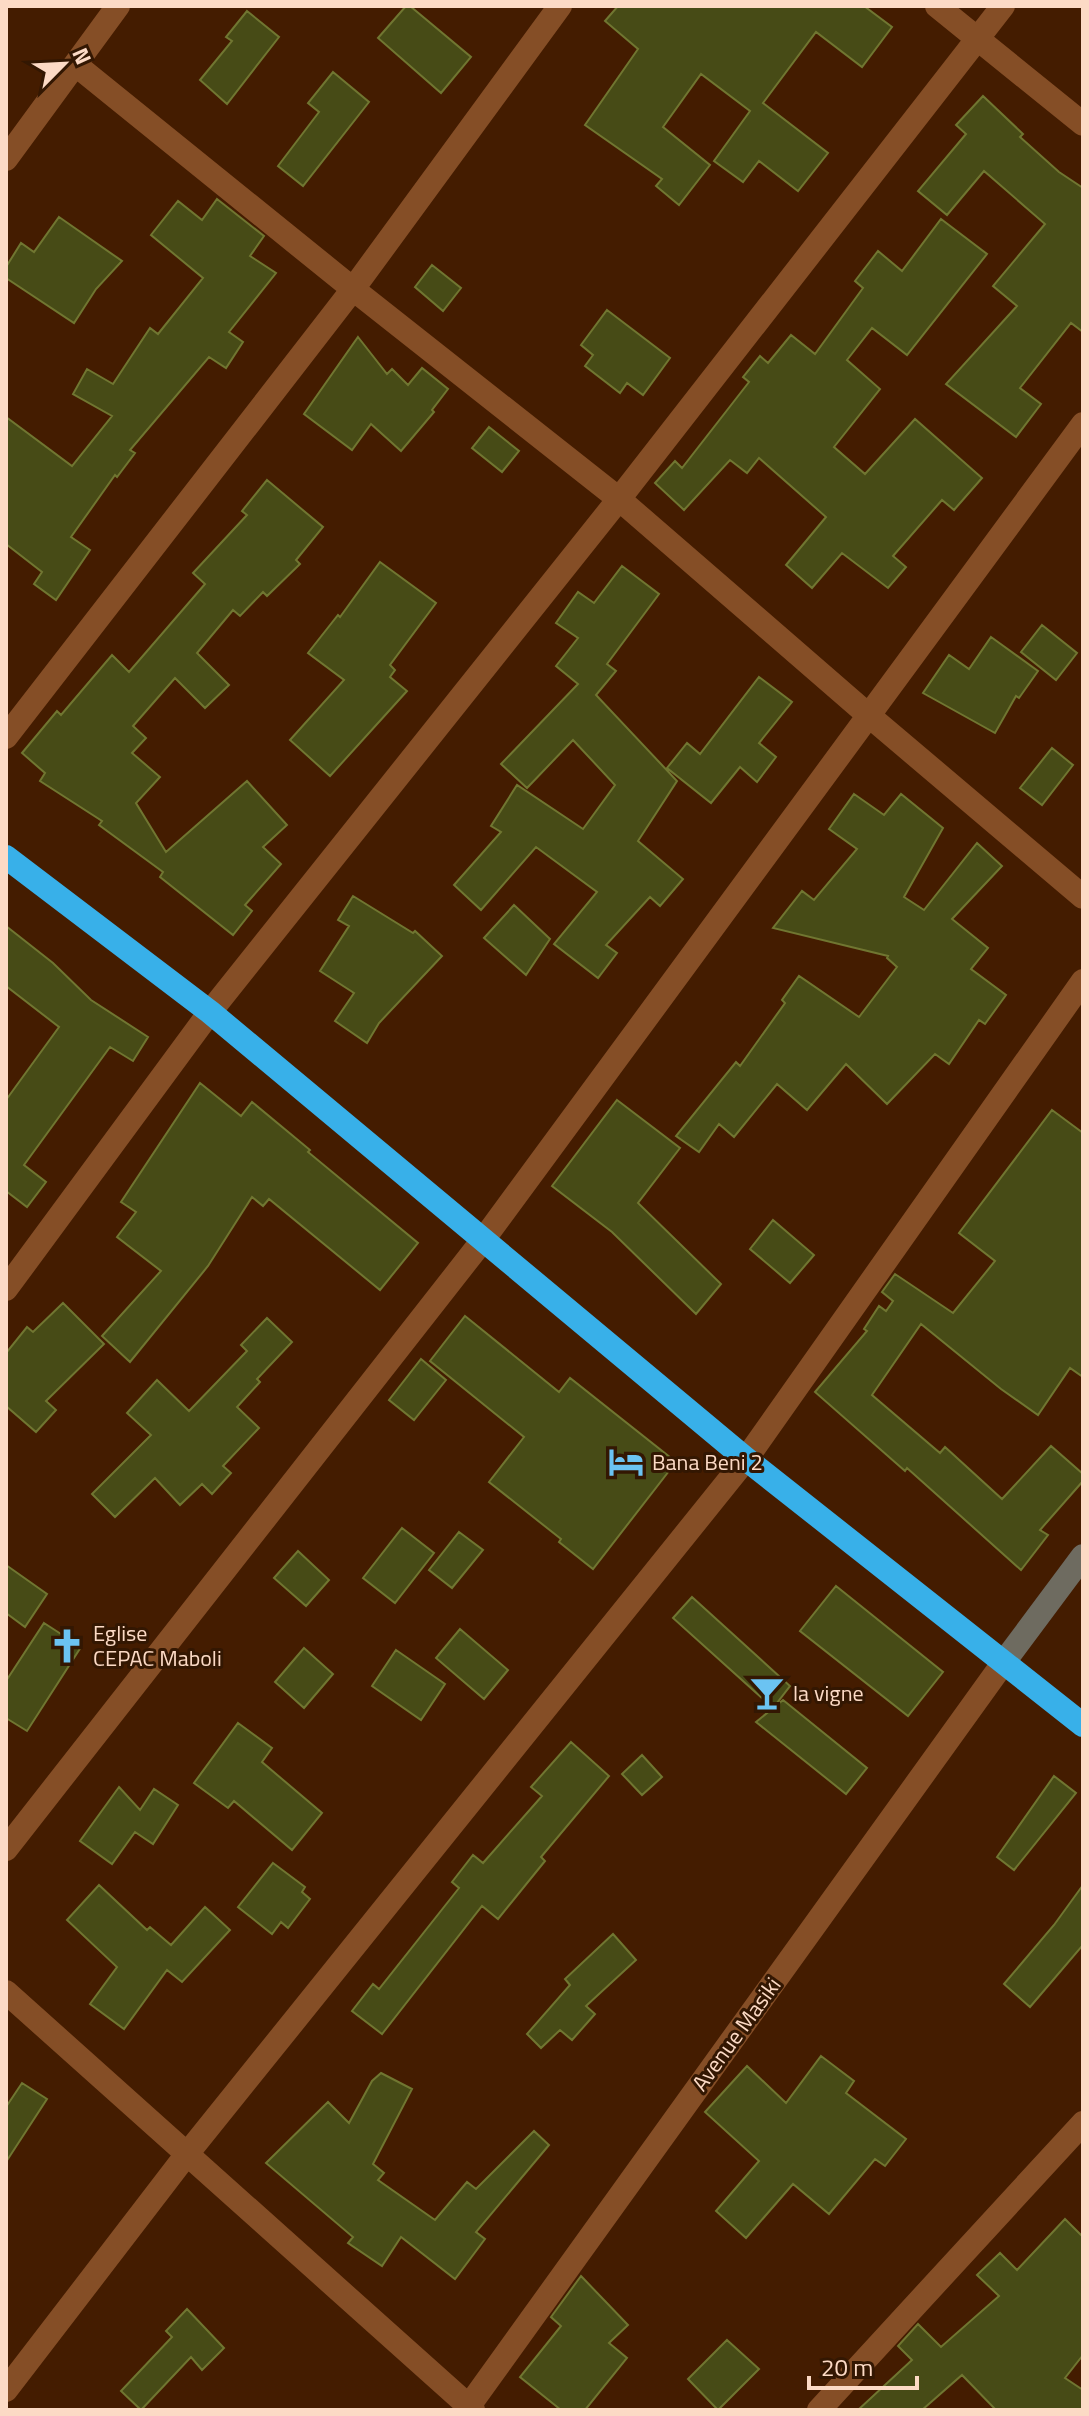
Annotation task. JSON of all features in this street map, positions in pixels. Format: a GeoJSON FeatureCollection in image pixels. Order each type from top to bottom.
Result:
{"type":"FeatureCollection","features":[{"type":"Feature","properties":{"kind":"highway"},"geometry":{"type":"LineString","coordinates":[[6,857],[210,1012],[746,1459],[1083,1725]]}},
{"type":"Feature","properties":{"kind":"street"},"geometry":{"type":"LineString","coordinates":[[8,153],[118,6]]}},
{"type":"Feature","properties":{"kind":"street"},"geometry":{"type":"LineString","coordinates":[[6,737],[353,289],[560,6]]}},
{"type":"Feature","properties":{"kind":"street"},"geometry":{"type":"LineString","coordinates":[[937,6],[1083,124]]}},
{"type":"Feature","properties":{"kind":"street"},"geometry":{"type":"LineString","coordinates":[[6,1289],[210,1012],[619,499],[1003,6]]}},
{"type":"Feature","properties":{"kind":"street"},"geometry":{"type":"LineString","coordinates":[[76,65],[619,499],[1083,897]]}},
{"type":"Feature","properties":{"kind":"street"},"geometry":{"type":"LineString","coordinates":[[6,1849],[483,1240],[1083,424]]}},
{"type":"Feature","properties":{"kind":"street"},"geometry":{"type":"LineString","coordinates":[[6,2390],[187,2154],[746,1459],[1083,981]]}},
{"type":"Feature","properties":{"kind":"street"},"geometry":{"type":"LineString","coordinates":[[1004,1662],[1083,1556]]}},
{"type":"Feature","properties":{"kind":"street","name":"Avenue Masiki"},"geometry":{"type":"LineString","coordinates":[[469,2409],[1004,1662]]}},
{"type":"Feature","properties":{"kind":"street"},"geometry":{"type":"LineString","coordinates":[[6,1992],[469,2409]]}},
{"type":"Feature","properties":{"kind":"street"},"geometry":{"type":"LineString","coordinates":[[819,2410],[1083,2123]]}},
{"type":"Feature","properties":{"kind":"building"},"geometry":{"type":"Polygon","coordinates":[[[406,6],[410,6],[471,57],[441,93],[378,38],[406,6]]]}},
{"type":"Feature","properties":{"kind":"building"},"geometry":{"type":"Polygon","coordinates":[[[618,6],[864,6],[892,27],[862,67],[816,32],[763,103],[828,153],[798,191],[759,161],[743,182],[714,161],[750,111],[701,74],[663,127],[710,165],[679,205],[656,186],[662,179],[585,125],[638,49],[605,21],[618,6]]]}},
{"type":"Feature","properties":{"kind":"building"},"geometry":{"type":"Polygon","coordinates":[[[247,11],[279,37],[227,104],[200,80],[232,41],[226,37],[247,11]]]}},
{"type":"Feature","properties":{"kind":"building"},"geometry":{"type":"Polygon","coordinates":[[[333,72],[369,102],[303,186],[278,166],[319,112],[308,103],[333,72]]]}},
{"type":"Feature","properties":{"kind":"building"},"geometry":{"type":"Polygon","coordinates":[[[983,96],[1023,134],[1020,137],[1059,172],[1083,188],[1083,332],[1071,323],[1020,388],[1041,404],[1016,437],[946,384],[1017,306],[993,286],[1045,224],[984,171],[947,215],[918,191],[966,134],[956,125],[983,96]]]}},
{"type":"Feature","properties":{"kind":"building"},"geometry":{"type":"Polygon","coordinates":[[[217,199],[264,236],[250,256],[276,273],[229,332],[243,342],[226,368],[209,357],[130,450],[135,453],[117,477],[115,475],[71,537],[90,550],[56,600],[34,584],[42,572],[6,544],[6,417],[72,466],[112,416],[73,394],[87,369],[113,384],[150,328],[158,334],[203,278],[151,235],[178,201],[202,220],[217,199]]]}},
{"type":"Feature","properties":{"kind":"building"},"geometry":{"type":"Polygon","coordinates":[[[59,217],[122,261],[96,289],[74,323],[6,278],[6,267],[21,243],[34,252],[59,217]]]}},
{"type":"Feature","properties":{"kind":"building"},"geometry":{"type":"Polygon","coordinates":[[[941,219],[987,254],[907,355],[872,328],[847,360],[880,389],[834,447],[865,474],[915,419],[982,478],[954,510],[942,500],[893,556],[906,567],[888,588],[842,553],[812,588],[786,565],[826,517],[759,458],[747,473],[730,460],[684,510],[655,483],[675,461],[682,468],[749,382],[743,377],[760,356],[768,363],[791,335],[815,354],[863,288],[855,281],[878,251],[902,271],[941,219]]]}},
{"type":"Feature","properties":{"kind":"building"},"geometry":{"type":"Polygon","coordinates":[[[432,265],[461,288],[443,311],[415,287],[432,265]]]}},
{"type":"Feature","properties":{"kind":"building"},"geometry":{"type":"Polygon","coordinates":[[[607,310],[670,358],[643,395],[627,383],[620,393],[585,366],[593,355],[581,345],[607,310]]]}},
{"type":"Feature","properties":{"kind":"building"},"geometry":{"type":"Polygon","coordinates":[[[358,337],[387,374],[392,369],[408,385],[422,368],[448,389],[432,410],[434,412],[401,451],[371,424],[352,450],[304,414],[358,337]]]}},
{"type":"Feature","properties":{"kind":"building"},"geometry":{"type":"Polygon","coordinates":[[[489,427],[519,451],[502,472],[472,448],[489,427]]]}},
{"type":"Feature","properties":{"kind":"building"},"geometry":{"type":"Polygon","coordinates":[[[267,480],[323,527],[296,560],[300,564],[267,596],[263,592],[240,616],[233,610],[197,653],[229,685],[205,708],[175,678],[133,726],[146,738],[132,753],[160,777],[136,803],[166,852],[247,781],[287,825],[263,847],[281,864],[245,905],[252,911],[233,935],[160,877],[163,872],[99,825],[102,821],[40,781],[45,773],[22,753],[57,711],[61,715],[112,655],[129,672],[205,584],[193,573],[247,515],[242,511],[267,480]]]}},
{"type":"Feature","properties":{"kind":"building"},"geometry":{"type":"Polygon","coordinates":[[[380,562],[436,603],[390,665],[395,670],[390,677],[407,691],[330,776],[290,740],[344,680],[308,653],[338,615],[340,617],[380,562]]]}},
{"type":"Feature","properties":{"kind":"building"},"geometry":{"type":"Polygon","coordinates":[[[622,566],[659,594],[607,664],[616,671],[596,695],[677,781],[638,841],[683,879],[660,906],[650,897],[606,945],[617,953],[598,978],[554,944],[597,892],[536,847],[481,910],[454,885],[501,832],[491,826],[517,785],[583,829],[615,785],[573,740],[527,788],[501,764],[578,684],[556,666],[578,638],[556,623],[578,592],[594,603],[622,566]]]}},
{"type":"Feature","properties":{"kind":"building"},"geometry":{"type":"Polygon","coordinates":[[[1042,625],[1077,653],[1056,680],[1021,652],[1042,625]]]}},
{"type":"Feature","properties":{"kind":"building"},"geometry":{"type":"Polygon","coordinates":[[[991,637],[1038,671],[1019,698],[1016,696],[995,733],[923,693],[949,655],[969,669],[991,637]]]}},
{"type":"Feature","properties":{"kind":"building"},"geometry":{"type":"Polygon","coordinates":[[[759,677],[792,702],[759,743],[776,757],[757,782],[740,767],[711,803],[667,768],[687,743],[700,754],[759,677]]]}},
{"type":"Feature","properties":{"kind":"building"},"geometry":{"type":"Polygon","coordinates":[[[1052,748],[1073,765],[1042,805],[1020,788],[1052,748]]]}},
{"type":"Feature","properties":{"kind":"building"},"geometry":{"type":"Polygon","coordinates":[[[854,794],[884,815],[901,794],[943,828],[904,897],[924,910],[977,843],[1002,866],[952,919],[988,948],[971,969],[1006,995],[985,1024],[979,1020],[949,1064],[935,1054],[887,1104],[846,1064],[807,1110],[777,1084],[734,1137],[719,1124],[699,1152],[676,1136],[736,1062],[740,1066],[785,1003],[782,1000],[799,976],[859,1017],[897,967],[888,956],[773,928],[802,891],[814,900],[857,849],[829,829],[854,794]]]}},
{"type":"Feature","properties":{"kind":"building"},"geometry":{"type":"Polygon","coordinates":[[[353,896],[413,933],[415,931],[442,956],[379,1023],[367,1043],[335,1021],[354,993],[320,971],[349,926],[338,920],[353,896]]]}},
{"type":"Feature","properties":{"kind":"building"},"geometry":{"type":"Polygon","coordinates":[[[514,905],[550,939],[526,975],[484,938],[514,905]]]}},
{"type":"Feature","properties":{"kind":"building"},"geometry":{"type":"Polygon","coordinates":[[[6,926],[53,963],[91,1000],[148,1037],[133,1061],[110,1047],[24,1165],[46,1182],[27,1207],[6,1191],[6,1100],[59,1027],[6,986],[6,926]]]}},
{"type":"Feature","properties":{"kind":"building"},"geometry":{"type":"Polygon","coordinates":[[[200,1083],[241,1116],[252,1102],[418,1243],[380,1290],[269,1199],[263,1206],[252,1197],[208,1266],[130,1362],[102,1336],[161,1271],[117,1237],[136,1212],[121,1202],[200,1083]]]}},
{"type":"Feature","properties":{"kind":"building"},"geometry":{"type":"Polygon","coordinates":[[[617,1100],[680,1148],[638,1203],[721,1284],[696,1314],[612,1232],[552,1186],[617,1100]]]}},
{"type":"Feature","properties":{"kind":"building"},"geometry":{"type":"Polygon","coordinates":[[[1052,1110],[1083,1133],[1083,1377],[1070,1368],[1038,1415],[921,1324],[872,1395],[940,1453],[945,1447],[1002,1499],[1051,1446],[1083,1474],[1083,1481],[1040,1530],[1048,1535],[1021,1570],[907,1468],[905,1471],[815,1392],[867,1331],[864,1329],[879,1306],[886,1311],[893,1301],[882,1292],[895,1274],[953,1313],[995,1261],[959,1233],[1052,1110]]]}},
{"type":"Feature","properties":{"kind":"building"},"geometry":{"type":"Polygon","coordinates":[[[773,1220],[814,1255],[790,1283],[750,1249],[773,1220]]]}},
{"type":"Feature","properties":{"kind":"building"},"geometry":{"type":"Polygon","coordinates":[[[63,1303],[104,1344],[46,1401],[56,1410],[36,1432],[6,1406],[6,1353],[27,1327],[33,1332],[63,1303]]]}},
{"type":"Feature","properties":{"kind":"building"},"geometry":{"type":"Polygon","coordinates":[[[465,1316],[559,1392],[570,1378],[676,1462],[593,1569],[559,1542],[561,1539],[489,1482],[524,1437],[430,1361],[465,1316]]]}},
{"type":"Feature","properties":{"kind":"building"},"geometry":{"type":"Polygon","coordinates":[[[267,1318],[292,1342],[257,1379],[260,1382],[237,1407],[259,1428],[223,1466],[231,1473],[212,1494],[202,1484],[180,1505],[155,1478],[115,1517],[92,1494],[151,1435],[127,1413],[157,1380],[189,1411],[247,1351],[241,1345],[267,1318]]]}},
{"type":"Feature","properties":{"kind":"building"},"geometry":{"type":"Polygon","coordinates":[[[421,1359],[446,1380],[414,1420],[389,1400],[421,1359]]]}},
{"type":"Feature","properties":{"kind":"building"},"geometry":{"type":"Polygon","coordinates":[[[402,1528],[434,1553],[395,1603],[363,1578],[402,1528]]]}},
{"type":"Feature","properties":{"kind":"building"},"geometry":{"type":"Polygon","coordinates":[[[459,1532],[483,1550],[452,1588],[429,1570],[459,1532]]]}},
{"type":"Feature","properties":{"kind":"building"},"geometry":{"type":"Polygon","coordinates":[[[298,1551],[329,1580],[306,1606],[274,1578],[298,1551]]]}},
{"type":"Feature","properties":{"kind":"building"},"geometry":{"type":"Polygon","coordinates":[[[6,1565],[47,1594],[25,1627],[6,1613],[6,1565]]]}},
{"type":"Feature","properties":{"kind":"building"},"geometry":{"type":"Polygon","coordinates":[[[836,1586],[943,1672],[908,1716],[800,1631],[836,1586]]]}},
{"type":"Feature","properties":{"kind":"building"},"geometry":{"type":"Polygon","coordinates":[[[692,1597],[790,1686],[773,1708],[673,1618],[692,1597]]]}},
{"type":"Feature","properties":{"kind":"building"},"geometry":{"type":"Polygon","coordinates":[[[44,1623],[81,1647],[27,1731],[6,1718],[6,1681],[44,1623]]]}},
{"type":"Feature","properties":{"kind":"building"},"geometry":{"type":"Polygon","coordinates":[[[460,1629],[508,1670],[484,1699],[436,1658],[460,1629]]]}},
{"type":"Feature","properties":{"kind":"building"},"geometry":{"type":"Polygon","coordinates":[[[304,1648],[333,1674],[304,1708],[275,1682],[304,1648]]]}},
{"type":"Feature","properties":{"kind":"building"},"geometry":{"type":"Polygon","coordinates":[[[396,1650],[445,1684],[421,1720],[372,1686],[396,1650]]]}},
{"type":"Feature","properties":{"kind":"building"},"geometry":{"type":"Polygon","coordinates":[[[783,1700],[867,1768],[846,1794],[756,1722],[783,1700]]]}},
{"type":"Feature","properties":{"kind":"building"},"geometry":{"type":"Polygon","coordinates":[[[238,1723],[272,1748],[262,1762],[322,1813],[292,1850],[234,1801],[228,1808],[194,1783],[238,1723]]]}},
{"type":"Feature","properties":{"kind":"building"},"geometry":{"type":"Polygon","coordinates":[[[571,1742],[609,1776],[541,1857],[545,1861],[498,1919],[482,1906],[382,2034],[352,2011],[373,1984],[379,1989],[459,1888],[452,1882],[473,1855],[483,1863],[542,1796],[531,1787],[571,1742]]]}},
{"type":"Feature","properties":{"kind":"building"},"geometry":{"type":"Polygon","coordinates":[[[642,1755],[662,1777],[642,1795],[622,1774],[642,1755]]]}},
{"type":"Feature","properties":{"kind":"building"},"geometry":{"type":"Polygon","coordinates":[[[1054,1776],[1076,1793],[1014,1870],[997,1857],[1054,1776]]]}},
{"type":"Feature","properties":{"kind":"building"},"geometry":{"type":"Polygon","coordinates":[[[119,1787],[140,1810],[154,1789],[178,1805],[153,1844],[135,1832],[112,1864],[80,1841],[119,1787]]]}},
{"type":"Feature","properties":{"kind":"building"},"geometry":{"type":"Polygon","coordinates":[[[273,1863],[305,1887],[302,1892],[310,1899],[288,1928],[281,1922],[272,1934],[238,1907],[273,1863]]]}},
{"type":"Feature","properties":{"kind":"building"},"geometry":{"type":"Polygon","coordinates":[[[99,1885],[147,1930],[150,1927],[171,1945],[205,1907],[230,1930],[182,1982],[167,1970],[124,2029],[90,2004],[117,1967],[67,1920],[99,1885]]]}},
{"type":"Feature","properties":{"kind":"building"},"geometry":{"type":"Polygon","coordinates":[[[1083,1885],[1083,1945],[1030,2007],[1004,1984],[1083,1885]]]}},
{"type":"Feature","properties":{"kind":"building"},"geometry":{"type":"Polygon","coordinates":[[[613,1934],[636,1960],[586,2006],[595,2014],[572,2040],[560,2030],[541,2048],[527,2034],[570,1985],[565,1979],[613,1934]]]}},
{"type":"Feature","properties":{"kind":"building"},"geometry":{"type":"Polygon","coordinates":[[[821,2056],[854,2081],[846,2093],[906,2139],[885,2166],[875,2159],[829,2214],[793,2184],[746,2238],[716,2211],[759,2161],[705,2112],[747,2066],[786,2103],[821,2056]]]}},
{"type":"Feature","properties":{"kind":"building"},"geometry":{"type":"Polygon","coordinates":[[[381,2073],[412,2089],[373,2164],[384,2173],[378,2180],[435,2220],[467,2182],[476,2189],[534,2131],[549,2145],[476,2232],[485,2239],[455,2279],[401,2237],[382,2266],[348,2243],[353,2237],[266,2163],[328,2102],[349,2123],[372,2081],[381,2073]]]}},
{"type":"Feature","properties":{"kind":"building"},"geometry":{"type":"Polygon","coordinates":[[[22,2083],[47,2099],[6,2162],[6,2107],[22,2083]]]}},
{"type":"Feature","properties":{"kind":"building"},"geometry":{"type":"Polygon","coordinates":[[[1065,2219],[1083,2237],[1083,2355],[1065,2378],[1083,2390],[1083,2410],[996,2410],[962,2375],[922,2410],[858,2410],[912,2360],[898,2346],[918,2324],[941,2347],[999,2296],[977,2275],[1000,2253],[1017,2270],[1065,2219]]]}},
{"type":"Feature","properties":{"kind":"building"},"geometry":{"type":"Polygon","coordinates":[[[581,2276],[628,2325],[609,2343],[627,2358],[585,2410],[561,2410],[520,2377],[561,2326],[551,2317],[581,2276]]]}},
{"type":"Feature","properties":{"kind":"building"},"geometry":{"type":"Polygon","coordinates":[[[187,2309],[224,2348],[202,2370],[191,2357],[141,2410],[121,2391],[172,2337],[166,2331],[187,2309]]]}},
{"type":"Feature","properties":{"kind":"building"},"geometry":{"type":"Polygon","coordinates":[[[727,2340],[759,2369],[718,2410],[688,2379],[727,2340]]]}},
{"type":"Feature","properties":{"kind":"place","name":"Bana Beni 2"},"geometry":{"type":"Point","coordinates":[626,1462]}},
{"type":"Feature","properties":{"kind":"place","name":"Eglise CEPAC Maboli"},"geometry":{"type":"Point","coordinates":[67,1646]}},
{"type":"Feature","properties":{"kind":"place","name":"la vigne"},"geometry":{"type":"Point","coordinates":[767,1693]}}]}
